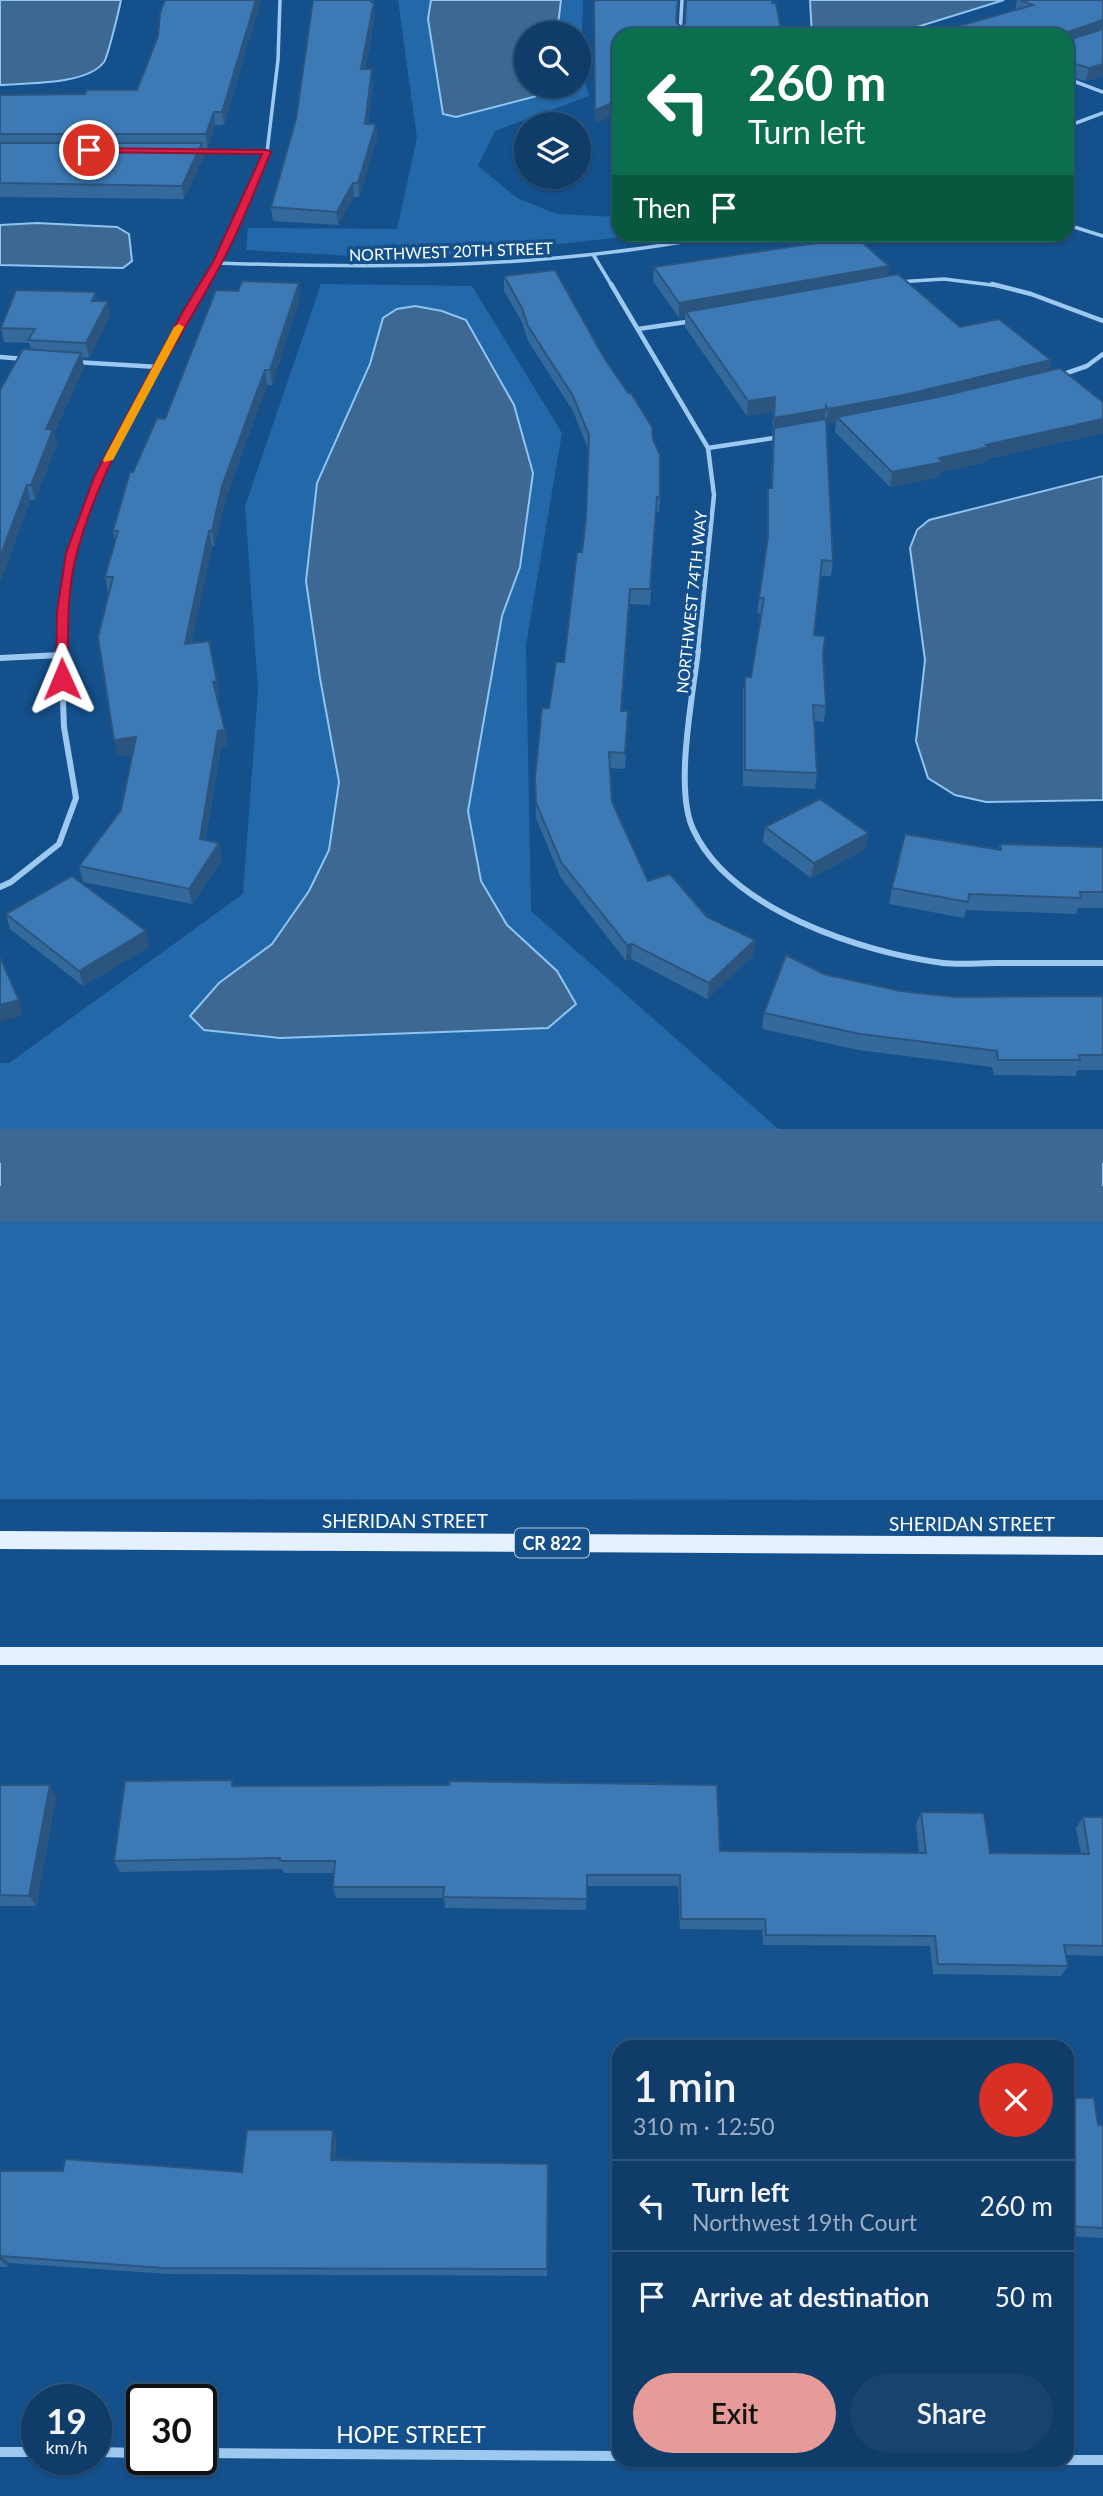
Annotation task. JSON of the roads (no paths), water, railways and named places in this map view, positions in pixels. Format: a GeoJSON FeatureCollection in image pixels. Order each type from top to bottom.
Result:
{"type":"FeatureCollection","features":[{"type":"Feature","properties":{"kind":"main road","name":"SHERIDAN STREET"},"geometry":{"type":"LineString","coordinates":[[0,1540],[1103,1546]]}},
{"type":"Feature","properties":{"kind":"main road"},"geometry":{"type":"LineString","coordinates":[[0,1656],[1103,1657]]}},
{"type":"Feature","properties":{"kind":"street"},"geometry":{"type":"LineString","coordinates":[[0,887],[11,882],[59,844],[76,798],[64,727],[60,654],[71,553],[100,475],[218,262],[267,152],[278,60],[280,0]]}},
{"type":"Feature","properties":{"kind":"street"},"geometry":{"type":"LineString","coordinates":[[680,28],[682,0]]}},
{"type":"Feature","properties":{"kind":"street"},"geometry":{"type":"LineString","coordinates":[[1074,81],[1103,92]]}},
{"type":"Feature","properties":{"kind":"street"},"geometry":{"type":"LineString","coordinates":[[1074,124],[1103,113]]}},
{"type":"Feature","properties":{"kind":"street"},"geometry":{"type":"LineString","coordinates":[[185,151],[267,152]]}},
{"type":"Feature","properties":{"kind":"street"},"geometry":{"type":"LineString","coordinates":[[1074,227],[1103,236]]}},
{"type":"Feature","properties":{"kind":"street","name":"NORTHWEST 20TH STREET"},"geometry":{"type":"LineString","coordinates":[[218,262],[423,267],[497,264],[594,256],[691,242]]}},
{"type":"Feature","properties":{"kind":"street","name":"NORTHWEST 74TH WAY"},"geometry":{"type":"LineString","coordinates":[[594,256],[708,448],[713,495],[684,782],[692,828],[716,866],[756,897],[806,925],[869,947],[944,963],[1103,963]]}},
{"type":"Feature","properties":{"kind":"street"},"geometry":{"type":"LineString","coordinates":[[894,283],[916,279],[953,279],[1020,290],[1103,321]]}},
{"type":"Feature","properties":{"kind":"street"},"geometry":{"type":"LineString","coordinates":[[638,329],[706,318]]}},
{"type":"Feature","properties":{"kind":"street"},"geometry":{"type":"LineString","coordinates":[[1052,378],[1087,366],[1103,354]]}},
{"type":"Feature","properties":{"kind":"street"},"geometry":{"type":"LineString","coordinates":[[0,357],[26,359]]}},
{"type":"Feature","properties":{"kind":"street"},"geometry":{"type":"LineString","coordinates":[[66,361],[158,367]]}},
{"type":"Feature","properties":{"kind":"street"},"geometry":{"type":"LineString","coordinates":[[708,448],[785,436]]}},
{"type":"Feature","properties":{"kind":"street"},"geometry":{"type":"LineString","coordinates":[[0,658],[60,654]]}},
{"type":"Feature","properties":{"kind":"street"},"geometry":{"type":"LineString","coordinates":[[0,2452],[21,2452]]}},
{"type":"Feature","properties":{"kind":"street","name":"HOPE STREET"},"geometry":{"type":"LineString","coordinates":[[217,2453],[612,2456]]}},
{"type":"Feature","properties":{"kind":"street"},"geometry":{"type":"LineString","coordinates":[[1074,2460],[1103,2460]]}},
{"type":"Feature","properties":{"kind":"waterway"},"geometry":{"type":"LineString","coordinates":[[0,1146],[1103,1146]]}},
{"type":"Feature","properties":{"kind":"waterway"},"geometry":{"type":"LineString","coordinates":[[0,1204],[1103,1204]]}}]}
